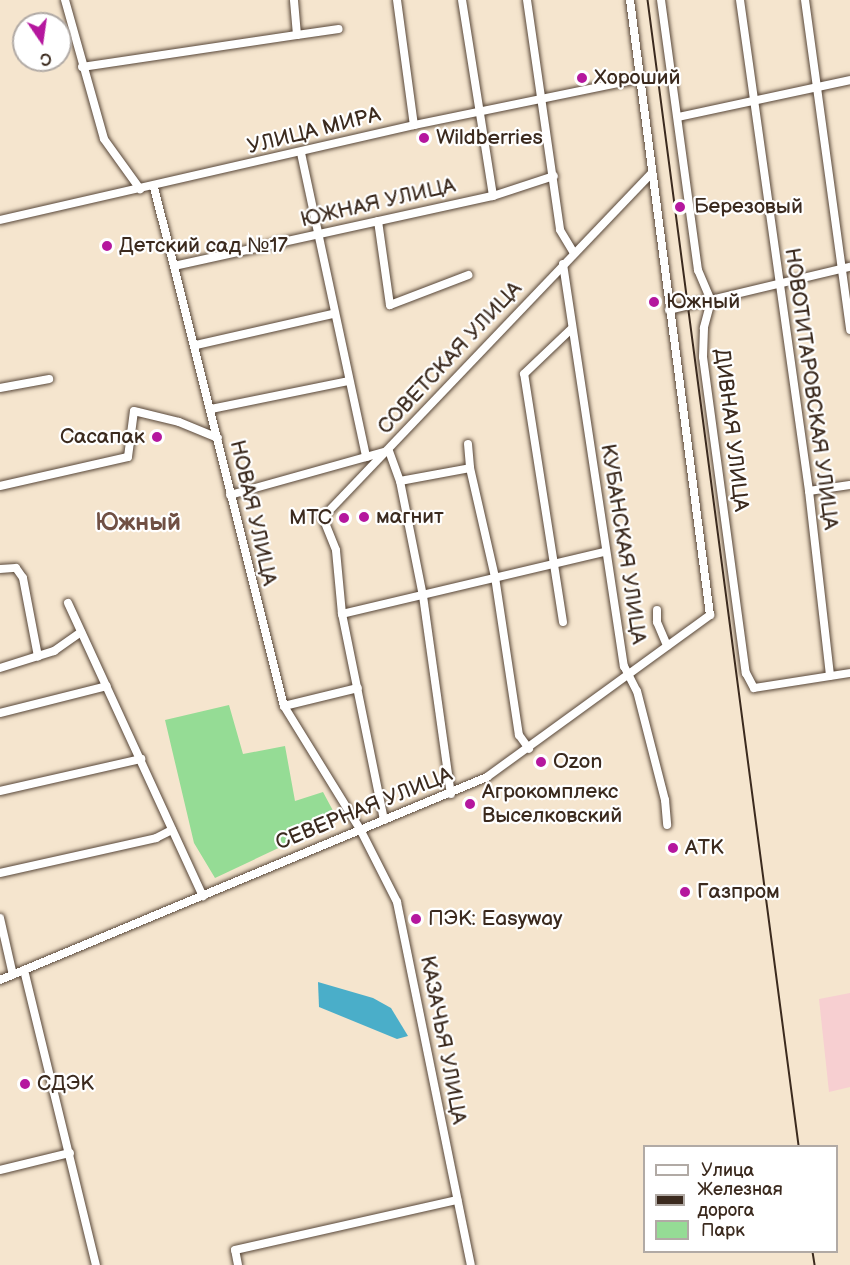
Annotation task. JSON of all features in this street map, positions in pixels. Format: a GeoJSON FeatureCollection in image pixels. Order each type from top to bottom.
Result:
{"type":"FeatureCollection","features":[{"type":"Feature","properties":{"kind":"street"},"geometry":{"type":"LineString","coordinates":[[65,0],[104,139],[140,189]]}},
{"type":"Feature","properties":{"kind":"street"},"geometry":{"type":"LineString","coordinates":[[294,0],[297,34]]}},
{"type":"Feature","properties":{"kind":"street"},"geometry":{"type":"LineString","coordinates":[[397,0],[414,125]]}},
{"type":"Feature","properties":{"kind":"street"},"geometry":{"type":"LineString","coordinates":[[462,0],[493,196]]}},
{"type":"Feature","properties":{"kind":"street"},"geometry":{"type":"LineString","coordinates":[[527,0],[560,230],[573,252]]}},
{"type":"Feature","properties":{"kind":"street"},"geometry":{"type":"LineString","coordinates":[[630,0],[638,80],[669,310],[846,268]]}},
{"type":"Feature","properties":{"kind":"street"},"geometry":{"type":"LineString","coordinates":[[661,0],[698,270],[711,301]]}},
{"type":"Feature","properties":{"kind":"street","name":"НОВОТИТАРОВСКАЯ УЛИЦА"},"geometry":{"type":"LineString","coordinates":[[740,0],[777,286],[808,491],[830,676]]}},
{"type":"Feature","properties":{"kind":"street"},"geometry":{"type":"LineString","coordinates":[[805,0],[846,268],[850,330]]}},
{"type":"Feature","properties":{"kind":"street"},"geometry":{"type":"LineString","coordinates":[[82,67],[339,29]]}},
{"type":"Feature","properties":{"kind":"street","name":"УЛИЦА МИРА"},"geometry":{"type":"LineString","coordinates":[[0,220],[154,187],[414,125],[638,80]]}},
{"type":"Feature","properties":{"kind":"street"},"geometry":{"type":"LineString","coordinates":[[678,117],[754,98],[850,80]]}},
{"type":"Feature","properties":{"kind":"street"},"geometry":{"type":"LineString","coordinates":[[301,153],[333,314],[366,457]]}},
{"type":"Feature","properties":{"kind":"street","name":"СОВЕТСКАЯ УЛИЦА"},"geometry":{"type":"LineString","coordinates":[[230,495],[389,451],[573,252],[652,173]]}},
{"type":"Feature","properties":{"kind":"street","name":"ЮЖНАЯ УЛИЦА"},"geometry":{"type":"LineString","coordinates":[[174,266],[493,196],[554,176]]}},
{"type":"Feature","properties":{"kind":"street","name":"НОВАЯ УЛИЦА"},"geometry":{"type":"LineString","coordinates":[[154,187],[196,345],[230,495],[284,706],[360,829]]}},
{"type":"Feature","properties":{"kind":"street"},"geometry":{"type":"LineString","coordinates":[[378,221],[390,305],[468,275]]}},
{"type":"Feature","properties":{"kind":"street","name":"КУБАНСКАЯ УЛИЦА"},"geometry":{"type":"LineString","coordinates":[[563,264],[570,330],[605,552],[628,675],[637,691],[665,800],[667,825]]}},
{"type":"Feature","properties":{"kind":"street","name":"ДИВНАЯ УЛИЦА"},"geometry":{"type":"LineString","coordinates":[[711,301],[704,328],[703,357],[742,655],[754,688],[830,676]]}},
{"type":"Feature","properties":{"kind":"street","name":"СЕВЕРНАЯ УЛИЦА"},"geometry":{"type":"LineString","coordinates":[[0,980],[360,829],[451,794],[487,777],[530,749],[710,615],[669,310]]}},
{"type":"Feature","properties":{"kind":"street"},"geometry":{"type":"LineString","coordinates":[[196,345],[333,314]]}},
{"type":"Feature","properties":{"kind":"street"},"geometry":{"type":"LineString","coordinates":[[563,622],[551,564],[524,374],[570,330]]}},
{"type":"Feature","properties":{"kind":"street"},"geometry":{"type":"LineString","coordinates":[[2,388],[49,379]]}},
{"type":"Feature","properties":{"kind":"street"},"geometry":{"type":"LineString","coordinates":[[211,410],[349,381]]}},
{"type":"Feature","properties":{"kind":"street"},"geometry":{"type":"LineString","coordinates":[[0,486],[128,457],[134,411],[179,422],[218,438]]}},
{"type":"Feature","properties":{"kind":"street"},"geometry":{"type":"LineString","coordinates":[[468,444],[470,468],[495,577],[519,735],[530,749]]}},
{"type":"Feature","properties":{"kind":"street"},"geometry":{"type":"LineString","coordinates":[[384,820],[342,614],[336,550],[322,517],[389,451],[400,482],[423,596],[451,794]]}},
{"type":"Feature","properties":{"kind":"street"},"geometry":{"type":"LineString","coordinates":[[400,482],[470,468]]}},
{"type":"Feature","properties":{"kind":"street"},"geometry":{"type":"LineString","coordinates":[[808,491],[850,485]]}},
{"type":"Feature","properties":{"kind":"street"},"geometry":{"type":"LineString","coordinates":[[342,614],[605,552]]}},
{"type":"Feature","properties":{"kind":"street"},"geometry":{"type":"LineString","coordinates":[[0,569],[16,568],[23,578],[38,657]]}},
{"type":"Feature","properties":{"kind":"street"},"geometry":{"type":"LineString","coordinates":[[68,603],[203,896]]}},
{"type":"Feature","properties":{"kind":"street"},"geometry":{"type":"LineString","coordinates":[[657,610],[657,622],[667,646]]}},
{"type":"Feature","properties":{"kind":"street"},"geometry":{"type":"LineString","coordinates":[[0,668],[38,657],[81,632]]}},
{"type":"Feature","properties":{"kind":"street"},"geometry":{"type":"LineString","coordinates":[[830,676],[850,673]]}},
{"type":"Feature","properties":{"kind":"street"},"geometry":{"type":"LineString","coordinates":[[0,713],[107,686]]}},
{"type":"Feature","properties":{"kind":"street"},"geometry":{"type":"LineString","coordinates":[[284,706],[358,688]]}},
{"type":"Feature","properties":{"kind":"street"},"geometry":{"type":"LineString","coordinates":[[0,791],[141,759]]}},
{"type":"Feature","properties":{"kind":"street","name":"КАЗАЧЬЯ УЛИЦА"},"geometry":{"type":"LineString","coordinates":[[360,829],[397,902],[471,1265]]}},
{"type":"Feature","properties":{"kind":"street"},"geometry":{"type":"LineString","coordinates":[[0,873],[156,838],[172,830]]}},
{"type":"Feature","properties":{"kind":"street"},"geometry":{"type":"LineString","coordinates":[[0,918],[13,975]]}},
{"type":"Feature","properties":{"kind":"street"},"geometry":{"type":"LineString","coordinates":[[24,970],[96,1265]]}},
{"type":"Feature","properties":{"kind":"street"},"geometry":{"type":"LineString","coordinates":[[0,1170],[70,1153]]}},
{"type":"Feature","properties":{"kind":"street"},"geometry":{"type":"LineString","coordinates":[[238,1265],[235,1250],[458,1200]]}},
{"type":"Feature","properties":{"kind":"shaded area"},"geometry":{"type":"Polygon","coordinates":[[[850,993],[850,1087],[829,1092],[819,999],[850,993]]]}},
{"type":"Feature","properties":{"kind":"green space"},"geometry":{"type":"Polygon","coordinates":[[[229,705],[243,754],[285,746],[295,801],[323,792],[338,820],[215,878],[194,843],[165,720],[229,705]]]}},
{"type":"Feature","properties":{"kind":"water"},"geometry":{"type":"Polygon","coordinates":[[[318,982],[373,998],[391,1008],[408,1036],[397,1039],[319,1007],[318,982]]]}},
{"type":"Feature","properties":{"kind":"railway"},"geometry":{"type":"LineString","coordinates":[[648,0],[799,1145]]}},
{"type":"Feature","properties":{"kind":"railway"},"geometry":{"type":"LineString","coordinates":[[813,1253],[815,1265]]}},
{"type":"Feature","properties":{"kind":"place","name":"Хороший"},"geometry":{"type":"Point","coordinates":[582,78]}},
{"type":"Feature","properties":{"kind":"place","name":"Wildberries"},"geometry":{"type":"Point","coordinates":[424,138]}},
{"type":"Feature","properties":{"kind":"place","name":"Березовый"},"geometry":{"type":"Point","coordinates":[680,207]}},
{"type":"Feature","properties":{"kind":"place","name":"Детский сад №17"},"geometry":{"type":"Point","coordinates":[107,246]}},
{"type":"Feature","properties":{"kind":"place","name":"Южный"},"geometry":{"type":"Point","coordinates":[654,302]}},
{"type":"Feature","properties":{"kind":"place","name":"Сасапак"},"geometry":{"type":"Point","coordinates":[157,437]}},
{"type":"Feature","properties":{"kind":"place","name":"магнит"},"geometry":{"type":"Point","coordinates":[364,517]}},
{"type":"Feature","properties":{"kind":"place","name":"МТС"},"geometry":{"type":"Point","coordinates":[344,518]}},
{"type":"Feature","properties":{"kind":"place","name":"Ozon"},"geometry":{"type":"Point","coordinates":[541,762]}},
{"type":"Feature","properties":{"kind":"place","name":"Агрокомплекс Выселковский"},"geometry":{"type":"Point","coordinates":[470,804]}},
{"type":"Feature","properties":{"kind":"place","name":"АТК"},"geometry":{"type":"Point","coordinates":[673,848]}},
{"type":"Feature","properties":{"kind":"place","name":"Газпром"},"geometry":{"type":"Point","coordinates":[685,892]}},
{"type":"Feature","properties":{"kind":"place","name":"ПЭК: Easyway"},"geometry":{"type":"Point","coordinates":[416,919]}},
{"type":"Feature","properties":{"kind":"place","name":"СДЭК"},"geometry":{"type":"Point","coordinates":[25,1084]}},
{"type":"Feature","properties":{"kind":"district","name":"Южный"},"geometry":{"type":"Point","coordinates":[138,523]}}]}
